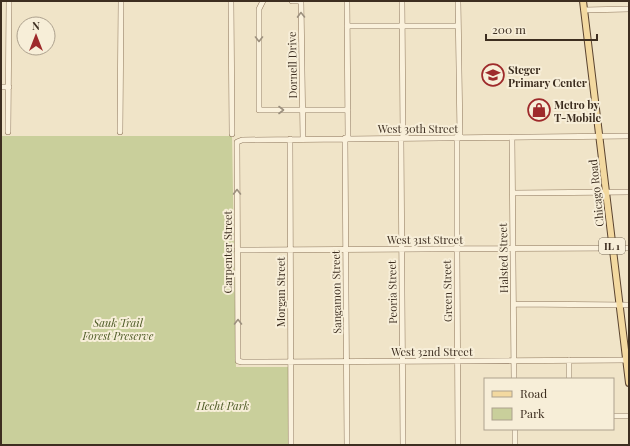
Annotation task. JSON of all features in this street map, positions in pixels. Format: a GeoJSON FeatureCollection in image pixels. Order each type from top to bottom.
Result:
{"type":"FeatureCollection","features":[{"type":"Feature","properties":{"kind":"main road","name":"Chicago Road"},"geometry":{"type":"LineString","coordinates":[[583,1],[612,248],[628,360],[629,383]]}},
{"type":"Feature","properties":{"kind":"street"},"geometry":{"type":"LineString","coordinates":[[8,132],[9,1]]}},
{"type":"Feature","properties":{"kind":"street"},"geometry":{"type":"LineString","coordinates":[[120,132],[121,1]]}},
{"type":"Feature","properties":{"kind":"street"},"geometry":{"type":"LineString","coordinates":[[231,1],[232,134]]}},
{"type":"Feature","properties":{"kind":"street"},"geometry":{"type":"LineString","coordinates":[[263,1],[259,9],[259,110],[348,110]]}},
{"type":"Feature","properties":{"kind":"street","name":"Dornell Drive"},"geometry":{"type":"LineString","coordinates":[[292,1],[301,2],[303,139]]}},
{"type":"Feature","properties":{"kind":"street","name":"Sangamon Street"},"geometry":{"type":"LineString","coordinates":[[347,1],[347,445]]}},
{"type":"Feature","properties":{"kind":"street","name":"Peoria Street"},"geometry":{"type":"LineString","coordinates":[[402,1],[402,445]]}},
{"type":"Feature","properties":{"kind":"street","name":"Green Street"},"geometry":{"type":"LineString","coordinates":[[458,1],[458,445]]}},
{"type":"Feature","properties":{"kind":"street"},"geometry":{"type":"LineString","coordinates":[[584,10],[629,9]]}},
{"type":"Feature","properties":{"kind":"street"},"geometry":{"type":"LineString","coordinates":[[347,26],[458,26]]}},
{"type":"Feature","properties":{"kind":"street"},"geometry":{"type":"LineString","coordinates":[[1,87],[9,87]]}},
{"type":"Feature","properties":{"kind":"street","name":"West 30th Street"},"geometry":{"type":"LineString","coordinates":[[237,142],[242,140],[347,138],[629,136]]}},
{"type":"Feature","properties":{"kind":"street","name":"Halsted Street"},"geometry":{"type":"LineString","coordinates":[[512,137],[514,378]]}},
{"type":"Feature","properties":{"kind":"street","name":"Morgan Street"},"geometry":{"type":"LineString","coordinates":[[290,139],[291,445]]}},
{"type":"Feature","properties":{"kind":"street","name":"Carpenter Street"},"geometry":{"type":"LineString","coordinates":[[237,142],[238,361]]}},
{"type":"Feature","properties":{"kind":"street"},"geometry":{"type":"LineString","coordinates":[[512,192],[629,192]]}},
{"type":"Feature","properties":{"kind":"street","name":"West 31st Street"},"geometry":{"type":"LineString","coordinates":[[237,250],[629,248]]}},
{"type":"Feature","properties":{"kind":"street"},"geometry":{"type":"LineString","coordinates":[[514,304],[629,305]]}},
{"type":"Feature","properties":{"kind":"street"},"geometry":{"type":"LineString","coordinates":[[569,360],[569,378]]}},
{"type":"Feature","properties":{"kind":"street","name":"West 32nd Street"},"geometry":{"type":"LineString","coordinates":[[238,361],[347,362],[628,360]]}},
{"type":"Feature","properties":{"kind":"street"},"geometry":{"type":"LineString","coordinates":[[614,416],[629,416]]}},
{"type":"Feature","properties":{"kind":"street"},"geometry":{"type":"LineString","coordinates":[[515,430],[515,445]]}},
{"type":"Feature","properties":{"kind":"green space","name":"Sauk Trail Forest Preserve"},"geometry":{"type":"Polygon","coordinates":[[[1,136],[232,136],[236,367],[288,367],[288,445],[1,445],[1,136]]]}},
{"type":"Feature","properties":{"kind":"place","name":"Steger Primary Center"},"geometry":{"type":"Point","coordinates":[493,75]}},
{"type":"Feature","properties":{"kind":"place","name":"Metro by T-Mobile"},"geometry":{"type":"Point","coordinates":[539,110]}},
{"type":"Feature","properties":{"kind":"park label","name":"Hecht Park"},"geometry":{"type":"Point","coordinates":[223,405]}}]}
